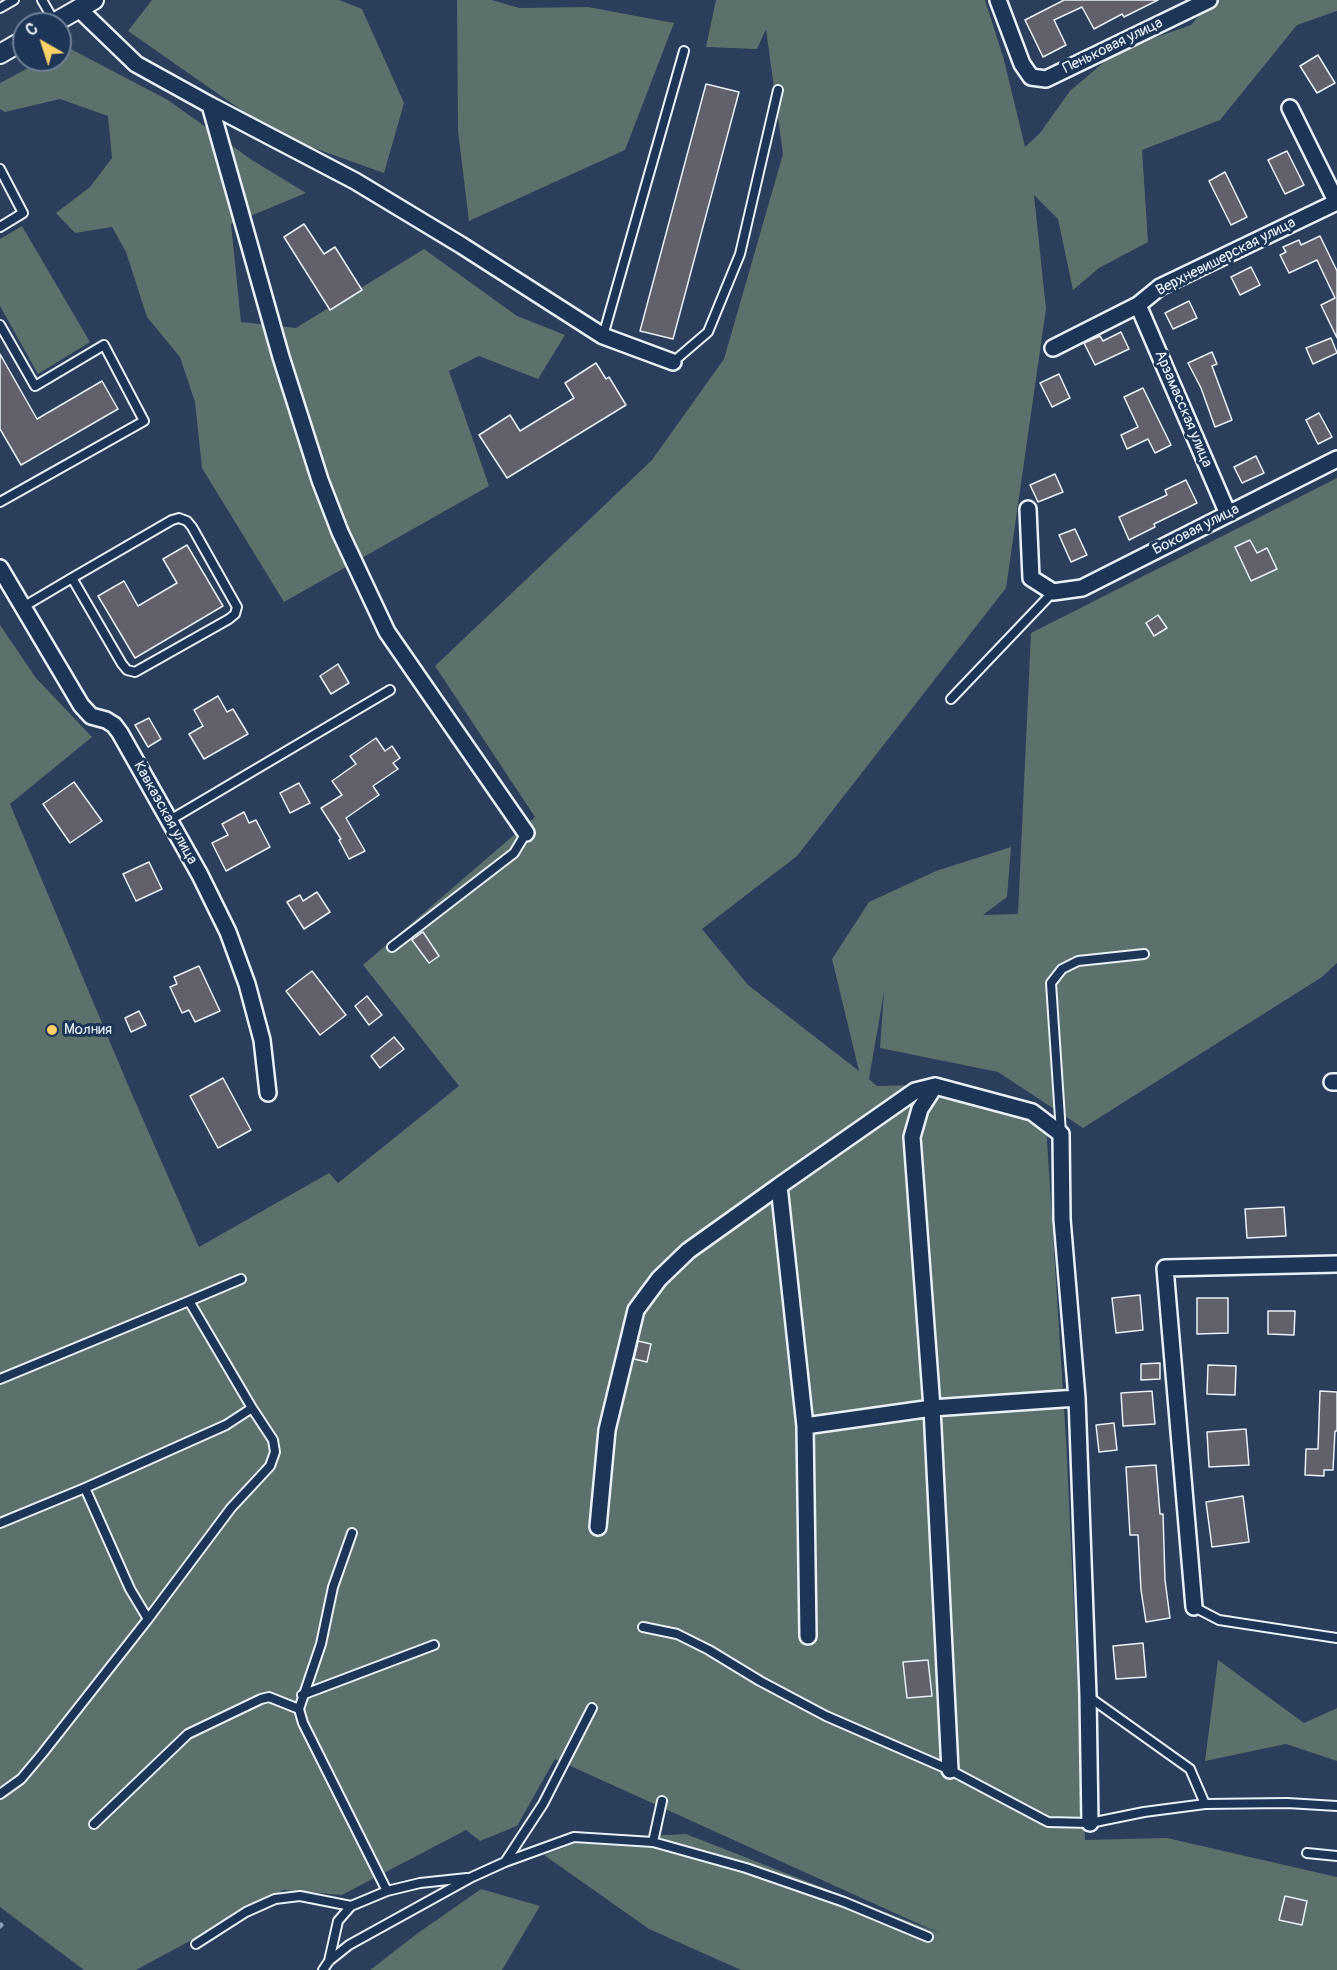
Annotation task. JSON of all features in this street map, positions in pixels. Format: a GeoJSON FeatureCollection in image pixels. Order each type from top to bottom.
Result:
{"type":"FeatureCollection","features":[{"type":"Feature","properties":{"kind":"street","name":"Пеньковая улица"},"geometry":{"type":"LineString","coordinates":[[998,0],[1022,64],[1031,77],[1046,79],[1209,0]]}},
{"type":"Feature","properties":{"kind":"street"},"geometry":{"type":"LineString","coordinates":[[72,12],[87,4],[136,64],[355,182],[461,245],[603,336],[673,362]]}},
{"type":"Feature","properties":{"kind":"street"},"geometry":{"type":"LineString","coordinates":[[210,105],[281,357],[320,480],[340,532],[387,632],[525,833]]}},
{"type":"Feature","properties":{"kind":"street"},"geometry":{"type":"LineString","coordinates":[[1290,108],[1337,203]]}},
{"type":"Feature","properties":{"kind":"street","name":"Верхневишерская улица"},"geometry":{"type":"LineString","coordinates":[[1053,348],[1138,305],[1160,287],[1337,203]]}},
{"type":"Feature","properties":{"kind":"street","name":"Арзамасская улица"},"geometry":{"type":"LineString","coordinates":[[1138,305],[1228,514]]}},
{"type":"Feature","properties":{"kind":"street","name":"Боковая улица"},"geometry":{"type":"LineString","coordinates":[[1053,592],[1082,588],[1337,459]]}},
{"type":"Feature","properties":{"kind":"street"},"geometry":{"type":"LineString","coordinates":[[1028,509],[1031,578],[1053,592]]}},
{"type":"Feature","properties":{"kind":"street","name":"Кавказская улица"},"geometry":{"type":"LineString","coordinates":[[0,568],[81,705],[91,716],[106,720],[120,733],[170,820],[228,932],[247,984],[262,1040],[268,1093]]}},
{"type":"Feature","properties":{"kind":"street"},"geometry":{"type":"LineString","coordinates":[[935,1086],[920,1109],[912,1137],[932,1408],[950,1770]]}},
{"type":"Feature","properties":{"kind":"street"},"geometry":{"type":"LineString","coordinates":[[598,1527],[607,1430],[636,1310],[659,1279],[688,1251],[915,1090],[935,1086],[1032,1112],[1062,1134],[1062,1219],[1077,1398],[1088,1696],[1090,1823]]}},
{"type":"Feature","properties":{"kind":"street"},"geometry":{"type":"LineString","coordinates":[[779,1186],[805,1426],[808,1636]]}},
{"type":"Feature","properties":{"kind":"street"},"geometry":{"type":"LineString","coordinates":[[1194,1607],[1165,1268],[1337,1264]]}},
{"type":"Feature","properties":{"kind":"street"},"geometry":{"type":"LineString","coordinates":[[805,1426],[932,1408],[1077,1398]]}},
{"type":"Feature","properties":{"kind":"lane"},"geometry":{"type":"LineString","coordinates":[[0,8],[14,0]]}},
{"type":"Feature","properties":{"kind":"lane"},"geometry":{"type":"LineString","coordinates":[[603,336],[684,51]]}},
{"type":"Feature","properties":{"kind":"lane"},"geometry":{"type":"LineString","coordinates":[[673,362],[708,332],[740,254],[778,90]]}},
{"type":"Feature","properties":{"kind":"lane"},"geometry":{"type":"LineString","coordinates":[[0,169],[23,213],[0,227]]}},
{"type":"Feature","properties":{"kind":"lane"},"geometry":{"type":"LineString","coordinates":[[0,325],[35,386],[104,345],[144,421],[0,502]]}},
{"type":"Feature","properties":{"kind":"lane"},"geometry":{"type":"LineString","coordinates":[[23,607],[72,578],[180,518],[192,526],[237,607],[235,614],[229,619],[135,672],[127,670],[122,664],[72,578]]}},
{"type":"Feature","properties":{"kind":"lane"},"geometry":{"type":"LineString","coordinates":[[951,699],[1053,592]]}},
{"type":"Feature","properties":{"kind":"lane"},"geometry":{"type":"LineString","coordinates":[[170,820],[390,690]]}},
{"type":"Feature","properties":{"kind":"lane"},"geometry":{"type":"LineString","coordinates":[[392,947],[514,853],[525,833]]}},
{"type":"Feature","properties":{"kind":"lane"},"geometry":{"type":"LineString","coordinates":[[1062,1134],[1051,982],[1062,969],[1078,961],[1144,954]]}},
{"type":"Feature","properties":{"kind":"lane"},"geometry":{"type":"LineString","coordinates":[[0,1378],[241,1279]]}},
{"type":"Feature","properties":{"kind":"lane"},"geometry":{"type":"LineString","coordinates":[[0,1794],[21,1779],[42,1754],[148,1619],[231,1508],[270,1466],[275,1452],[273,1440],[189,1301]]}},
{"type":"Feature","properties":{"kind":"lane"},"geometry":{"type":"LineString","coordinates":[[0,1523],[226,1425],[252,1408]]}},
{"type":"Feature","properties":{"kind":"lane"},"geometry":{"type":"LineString","coordinates":[[85,1488],[130,1589],[148,1619]]}},
{"type":"Feature","properties":{"kind":"lane"},"geometry":{"type":"LineString","coordinates":[[352,1533],[333,1587],[321,1644],[299,1709],[303,1723],[387,1891]]}},
{"type":"Feature","properties":{"kind":"lane"},"geometry":{"type":"LineString","coordinates":[[1194,1607],[1219,1620],[1337,1638]]}},
{"type":"Feature","properties":{"kind":"lane"},"geometry":{"type":"LineString","coordinates":[[643,1627],[676,1634],[826,1716],[950,1770],[1048,1821],[1090,1823],[1144,1812],[1205,1804],[1287,1803],[1337,1806]]}},
{"type":"Feature","properties":{"kind":"lane"},"geometry":{"type":"LineString","coordinates":[[302,1695],[434,1646]]}},
{"type":"Feature","properties":{"kind":"lane"},"geometry":{"type":"LineString","coordinates":[[1088,1696],[1190,1769],[1205,1804]]}},
{"type":"Feature","properties":{"kind":"lane"},"geometry":{"type":"LineString","coordinates":[[94,1824],[188,1734],[269,1697],[299,1709]]}},
{"type":"Feature","properties":{"kind":"lane"},"geometry":{"type":"LineString","coordinates":[[505,1862],[543,1804],[591,1708]]}},
{"type":"Feature","properties":{"kind":"lane"},"geometry":{"type":"LineString","coordinates":[[653,1842],[662,1801]]}},
{"type":"Feature","properties":{"kind":"lane"},"geometry":{"type":"LineString","coordinates":[[323,1970],[329,1961],[349,1945],[472,1877],[505,1862],[574,1837],[653,1842],[746,1868],[844,1902],[928,1937]]}},
{"type":"Feature","properties":{"kind":"lane"},"geometry":{"type":"LineString","coordinates":[[1306,1853],[1337,1856]]}},
{"type":"Feature","properties":{"kind":"lane"},"geometry":{"type":"LineString","coordinates":[[329,1961],[338,1921],[351,1906],[387,1891],[420,1883],[472,1877]]}},
{"type":"Feature","properties":{"kind":"lane"},"geometry":{"type":"LineString","coordinates":[[196,1944],[246,1912],[275,1899],[300,1896],[351,1906]]}},
{"type":"Feature","properties":{"kind":"green space"},"geometry":{"type":"Polygon","coordinates":[[[152,0],[339,0],[362,9],[404,103],[384,173],[277,135],[128,31],[152,0]]]}},
{"type":"Feature","properties":{"kind":"green space"},"geometry":{"type":"Polygon","coordinates":[[[457,0],[492,0],[519,8],[588,7],[674,23],[625,150],[469,221],[458,131],[457,0]]]}},
{"type":"Feature","properties":{"kind":"green space"},"geometry":{"type":"Polygon","coordinates":[[[716,0],[985,0],[1004,60],[1025,147],[1040,133],[1070,91],[1117,51],[1191,25],[1213,0],[1337,0],[1337,11],[1297,25],[1220,120],[1142,150],[1148,242],[1099,268],[1073,290],[1058,219],[1034,195],[1046,309],[1006,588],[797,856],[702,929],[748,985],[859,1071],[832,959],[869,902],[936,871],[1011,847],[1007,897],[983,915],[1018,914],[1031,633],[1337,478],[1337,963],[1322,977],[1083,1128],[998,1072],[880,1048],[884,992],[869,1079],[877,1086],[927,1085],[1046,1124],[1066,1439],[1085,1840],[1167,1838],[1337,1877],[1337,1970],[741,1970],[649,1929],[544,1855],[587,1839],[686,1834],[941,1934],[555,1759],[517,1826],[480,1841],[466,1830],[342,1895],[284,1890],[136,1970],[84,1970],[0,1907],[0,625],[36,678],[92,737],[10,804],[199,1247],[329,1173],[338,1183],[459,1086],[363,965],[535,817],[435,666],[652,460],[724,359],[783,154],[766,29],[757,49],[706,47],[716,0]]]}},
{"type":"Feature","properties":{"kind":"green space"},"geometry":{"type":"Polygon","coordinates":[[[72,50],[168,100],[252,160],[306,193],[231,224],[241,322],[296,328],[424,249],[517,316],[565,335],[538,379],[479,356],[449,371],[489,486],[284,602],[202,468],[195,402],[180,357],[147,317],[126,252],[112,227],[75,233],[56,213],[90,187],[112,158],[108,116],[60,99],[5,112],[0,109],[0,83],[21,72],[72,72],[72,50]]]}},
{"type":"Feature","properties":{"kind":"green space"},"geometry":{"type":"Polygon","coordinates":[[[22,226],[90,342],[38,374],[0,306],[0,239],[22,226]]]}},
{"type":"Feature","properties":{"kind":"green space"},"geometry":{"type":"Polygon","coordinates":[[[1218,1660],[1304,1723],[1337,1708],[1337,1761],[1286,1744],[1205,1761],[1218,1660]]]}},
{"type":"Feature","properties":{"kind":"green space"},"geometry":{"type":"Polygon","coordinates":[[[481,1889],[540,1906],[502,1970],[370,1970],[418,1933],[481,1889]]]}},
{"type":"Feature","properties":{"kind":"building"},"geometry":{"type":"Polygon","coordinates":[[[1064,0],[1158,0],[1124,17],[1122,14],[1094,29],[1082,7],[1054,20],[1066,45],[1043,57],[1025,20],[1064,0]]]}},
{"type":"Feature","properties":{"kind":"building"},"geometry":{"type":"Polygon","coordinates":[[[1318,55],[1335,83],[1317,93],[1300,66],[1318,55]]]}},
{"type":"Feature","properties":{"kind":"building"},"geometry":{"type":"Polygon","coordinates":[[[706,84],[739,92],[673,339],[640,331],[706,84]]]}},
{"type":"Feature","properties":{"kind":"building"},"geometry":{"type":"Polygon","coordinates":[[[1287,151],[1304,185],[1285,194],[1268,160],[1287,151]]]}},
{"type":"Feature","properties":{"kind":"building"},"geometry":{"type":"Polygon","coordinates":[[[1225,172],[1247,217],[1231,225],[1209,181],[1225,172]]]}},
{"type":"Feature","properties":{"kind":"building"},"geometry":{"type":"Polygon","coordinates":[[[304,224],[324,254],[335,247],[362,290],[330,310],[284,237],[304,224]]]}},
{"type":"Feature","properties":{"kind":"building"},"geometry":{"type":"Polygon","coordinates":[[[1320,236],[1337,271],[1337,338],[1321,305],[1335,298],[1317,260],[1289,273],[1280,255],[1286,252],[1283,247],[1299,240],[1301,245],[1320,236]]]}},
{"type":"Feature","properties":{"kind":"building"},"geometry":{"type":"Polygon","coordinates":[[[1251,267],[1260,285],[1240,295],[1231,277],[1251,267]]]}},
{"type":"Feature","properties":{"kind":"building"},"geometry":{"type":"Polygon","coordinates":[[[1189,301],[1197,318],[1173,329],[1165,313],[1189,301]]]}},
{"type":"Feature","properties":{"kind":"building"},"geometry":{"type":"Polygon","coordinates":[[[1121,332],[1129,349],[1095,365],[1084,343],[1100,336],[1103,341],[1121,332]]]}},
{"type":"Feature","properties":{"kind":"building"},"geometry":{"type":"Polygon","coordinates":[[[1331,338],[1337,353],[1313,364],[1306,348],[1331,338]]]}},
{"type":"Feature","properties":{"kind":"building"},"geometry":{"type":"Polygon","coordinates":[[[1212,352],[1217,364],[1212,366],[1232,420],[1215,427],[1201,388],[1188,363],[1212,352]]]}},
{"type":"Feature","properties":{"kind":"building"},"geometry":{"type":"Polygon","coordinates":[[[0,354],[37,419],[102,381],[118,409],[21,465],[0,429],[0,354]]]}},
{"type":"Feature","properties":{"kind":"building"},"geometry":{"type":"Polygon","coordinates":[[[596,363],[606,379],[609,377],[626,405],[507,478],[479,435],[510,415],[520,431],[574,398],[565,383],[596,363]]]}},
{"type":"Feature","properties":{"kind":"building"},"geometry":{"type":"Polygon","coordinates":[[[1059,374],[1070,398],[1052,407],[1040,383],[1059,374]]]}},
{"type":"Feature","properties":{"kind":"building"},"geometry":{"type":"Polygon","coordinates":[[[1143,388],[1171,445],[1155,453],[1148,439],[1127,449],[1121,435],[1138,427],[1124,397],[1143,388]]]}},
{"type":"Feature","properties":{"kind":"building"},"geometry":{"type":"Polygon","coordinates":[[[1319,413],[1332,437],[1318,444],[1306,420],[1319,413]]]}},
{"type":"Feature","properties":{"kind":"building"},"geometry":{"type":"Polygon","coordinates":[[[1256,456],[1264,473],[1242,483],[1234,467],[1256,456]]]}},
{"type":"Feature","properties":{"kind":"building"},"geometry":{"type":"Polygon","coordinates":[[[1055,474],[1063,492],[1038,502],[1030,485],[1055,474]]]}},
{"type":"Feature","properties":{"kind":"building"},"geometry":{"type":"Polygon","coordinates":[[[1186,480],[1197,503],[1154,524],[1155,527],[1129,540],[1119,517],[1167,495],[1165,490],[1186,480]]]}},
{"type":"Feature","properties":{"kind":"building"},"geometry":{"type":"Polygon","coordinates":[[[1075,529],[1087,555],[1071,562],[1059,535],[1075,529]]]}},
{"type":"Feature","properties":{"kind":"building"},"geometry":{"type":"Polygon","coordinates":[[[1250,540],[1257,553],[1267,548],[1277,569],[1251,581],[1235,547],[1250,540]]]}},
{"type":"Feature","properties":{"kind":"building"},"geometry":{"type":"Polygon","coordinates":[[[187,545],[223,606],[135,658],[98,596],[124,581],[138,606],[177,583],[163,559],[187,545]]]}},
{"type":"Feature","properties":{"kind":"building"},"geometry":{"type":"Polygon","coordinates":[[[1158,615],[1167,628],[1154,636],[1146,623],[1158,615]]]}},
{"type":"Feature","properties":{"kind":"building"},"geometry":{"type":"Polygon","coordinates":[[[338,664],[349,683],[331,694],[320,676],[338,664]]]}},
{"type":"Feature","properties":{"kind":"building"},"geometry":{"type":"Polygon","coordinates":[[[218,696],[227,712],[233,709],[248,734],[204,759],[189,734],[203,726],[194,710],[218,696]]]}},
{"type":"Feature","properties":{"kind":"building"},"geometry":{"type":"Polygon","coordinates":[[[149,718],[161,739],[148,747],[135,725],[149,718]]]}},
{"type":"Feature","properties":{"kind":"building"},"geometry":{"type":"Polygon","coordinates":[[[376,738],[385,751],[392,746],[400,758],[393,763],[398,769],[373,786],[379,795],[346,818],[365,851],[349,859],[339,840],[341,839],[321,808],[342,795],[332,781],[356,764],[350,756],[376,738]]]}},
{"type":"Feature","properties":{"kind":"building"},"geometry":{"type":"Polygon","coordinates":[[[74,782],[102,821],[70,843],[43,804],[74,782]]]}},
{"type":"Feature","properties":{"kind":"building"},"geometry":{"type":"Polygon","coordinates":[[[299,783],[310,803],[290,813],[280,793],[299,783]]]}},
{"type":"Feature","properties":{"kind":"building"},"geometry":{"type":"Polygon","coordinates":[[[244,812],[249,823],[256,820],[270,847],[226,871],[212,843],[228,835],[222,824],[244,812]]]}},
{"type":"Feature","properties":{"kind":"building"},"geometry":{"type":"Polygon","coordinates":[[[149,862],[162,889],[136,901],[123,874],[149,862]]]}},
{"type":"Feature","properties":{"kind":"building"},"geometry":{"type":"Polygon","coordinates":[[[317,892],[330,912],[304,929],[287,902],[300,895],[303,901],[317,892]]]}},
{"type":"Feature","properties":{"kind":"building"},"geometry":{"type":"Polygon","coordinates":[[[423,932],[439,956],[429,963],[412,940],[423,932]]]}},
{"type":"Feature","properties":{"kind":"building"},"geometry":{"type":"Polygon","coordinates":[[[199,966],[220,1011],[195,1022],[189,1010],[182,1013],[170,987],[177,984],[174,977],[199,966]]]}},
{"type":"Feature","properties":{"kind":"building"},"geometry":{"type":"Polygon","coordinates":[[[312,971],[346,1015],[320,1035],[286,991],[312,971]]]}},
{"type":"Feature","properties":{"kind":"building"},"geometry":{"type":"Polygon","coordinates":[[[367,996],[382,1015],[369,1025],[355,1006],[367,996]]]}},
{"type":"Feature","properties":{"kind":"building"},"geometry":{"type":"Polygon","coordinates":[[[139,1011],[146,1025],[131,1032],[125,1018],[139,1011]]]}},
{"type":"Feature","properties":{"kind":"building"},"geometry":{"type":"Polygon","coordinates":[[[394,1037],[404,1049],[380,1068],[371,1056],[394,1037]]]}},
{"type":"Feature","properties":{"kind":"building"},"geometry":{"type":"Polygon","coordinates":[[[223,1078],[251,1130],[218,1148],[190,1096],[223,1078]]]}},
{"type":"Feature","properties":{"kind":"building"},"geometry":{"type":"Polygon","coordinates":[[[1284,1207],[1286,1236],[1247,1238],[1245,1209],[1284,1207]]]}},
{"type":"Feature","properties":{"kind":"building"},"geometry":{"type":"Polygon","coordinates":[[[1140,1295],[1143,1330],[1116,1333],[1112,1298],[1140,1295]]]}},
{"type":"Feature","properties":{"kind":"building"},"geometry":{"type":"Polygon","coordinates":[[[1197,1298],[1228,1298],[1228,1333],[1197,1334],[1197,1298]]]}},
{"type":"Feature","properties":{"kind":"building"},"geometry":{"type":"Polygon","coordinates":[[[1268,1311],[1295,1311],[1294,1335],[1268,1334],[1268,1311]]]}},
{"type":"Feature","properties":{"kind":"building"},"geometry":{"type":"Polygon","coordinates":[[[638,1341],[651,1344],[647,1362],[634,1359],[638,1341]]]}},
{"type":"Feature","properties":{"kind":"building"},"geometry":{"type":"Polygon","coordinates":[[[1160,1363],[1160,1379],[1141,1380],[1141,1364],[1160,1363]]]}},
{"type":"Feature","properties":{"kind":"building"},"geometry":{"type":"Polygon","coordinates":[[[1208,1365],[1236,1366],[1235,1395],[1207,1394],[1208,1365]]]}},
{"type":"Feature","properties":{"kind":"building"},"geometry":{"type":"Polygon","coordinates":[[[1152,1391],[1155,1424],[1123,1426],[1121,1393],[1152,1391]]]}},
{"type":"Feature","properties":{"kind":"building"},"geometry":{"type":"Polygon","coordinates":[[[1320,1391],[1337,1392],[1337,1431],[1335,1431],[1333,1470],[1324,1470],[1324,1476],[1305,1475],[1306,1449],[1318,1449],[1320,1391]]]}},
{"type":"Feature","properties":{"kind":"building"},"geometry":{"type":"Polygon","coordinates":[[[1114,1423],[1117,1450],[1099,1452],[1096,1425],[1114,1423]]]}},
{"type":"Feature","properties":{"kind":"building"},"geometry":{"type":"Polygon","coordinates":[[[1246,1429],[1249,1465],[1209,1467],[1207,1432],[1246,1429]]]}},
{"type":"Feature","properties":{"kind":"building"},"geometry":{"type":"Polygon","coordinates":[[[1156,1465],[1160,1514],[1163,1514],[1165,1580],[1170,1618],[1146,1622],[1141,1590],[1138,1535],[1130,1535],[1126,1467],[1156,1465]]]}},
{"type":"Feature","properties":{"kind":"building"},"geometry":{"type":"Polygon","coordinates":[[[1243,1496],[1249,1542],[1212,1547],[1206,1502],[1243,1496]]]}},
{"type":"Feature","properties":{"kind":"building"},"geometry":{"type":"Polygon","coordinates":[[[1143,1643],[1146,1677],[1116,1679],[1113,1646],[1143,1643]]]}},
{"type":"Feature","properties":{"kind":"building"},"geometry":{"type":"Polygon","coordinates":[[[928,1660],[932,1696],[907,1698],[903,1662],[928,1660]]]}},
{"type":"Feature","properties":{"kind":"building"},"geometry":{"type":"Polygon","coordinates":[[[1285,1896],[1307,1901],[1302,1925],[1279,1920],[1285,1896]]]}},
{"type":"Feature","properties":{"kind":"place","name":"Молния"},"geometry":{"type":"Point","coordinates":[52,1030]}}]}
